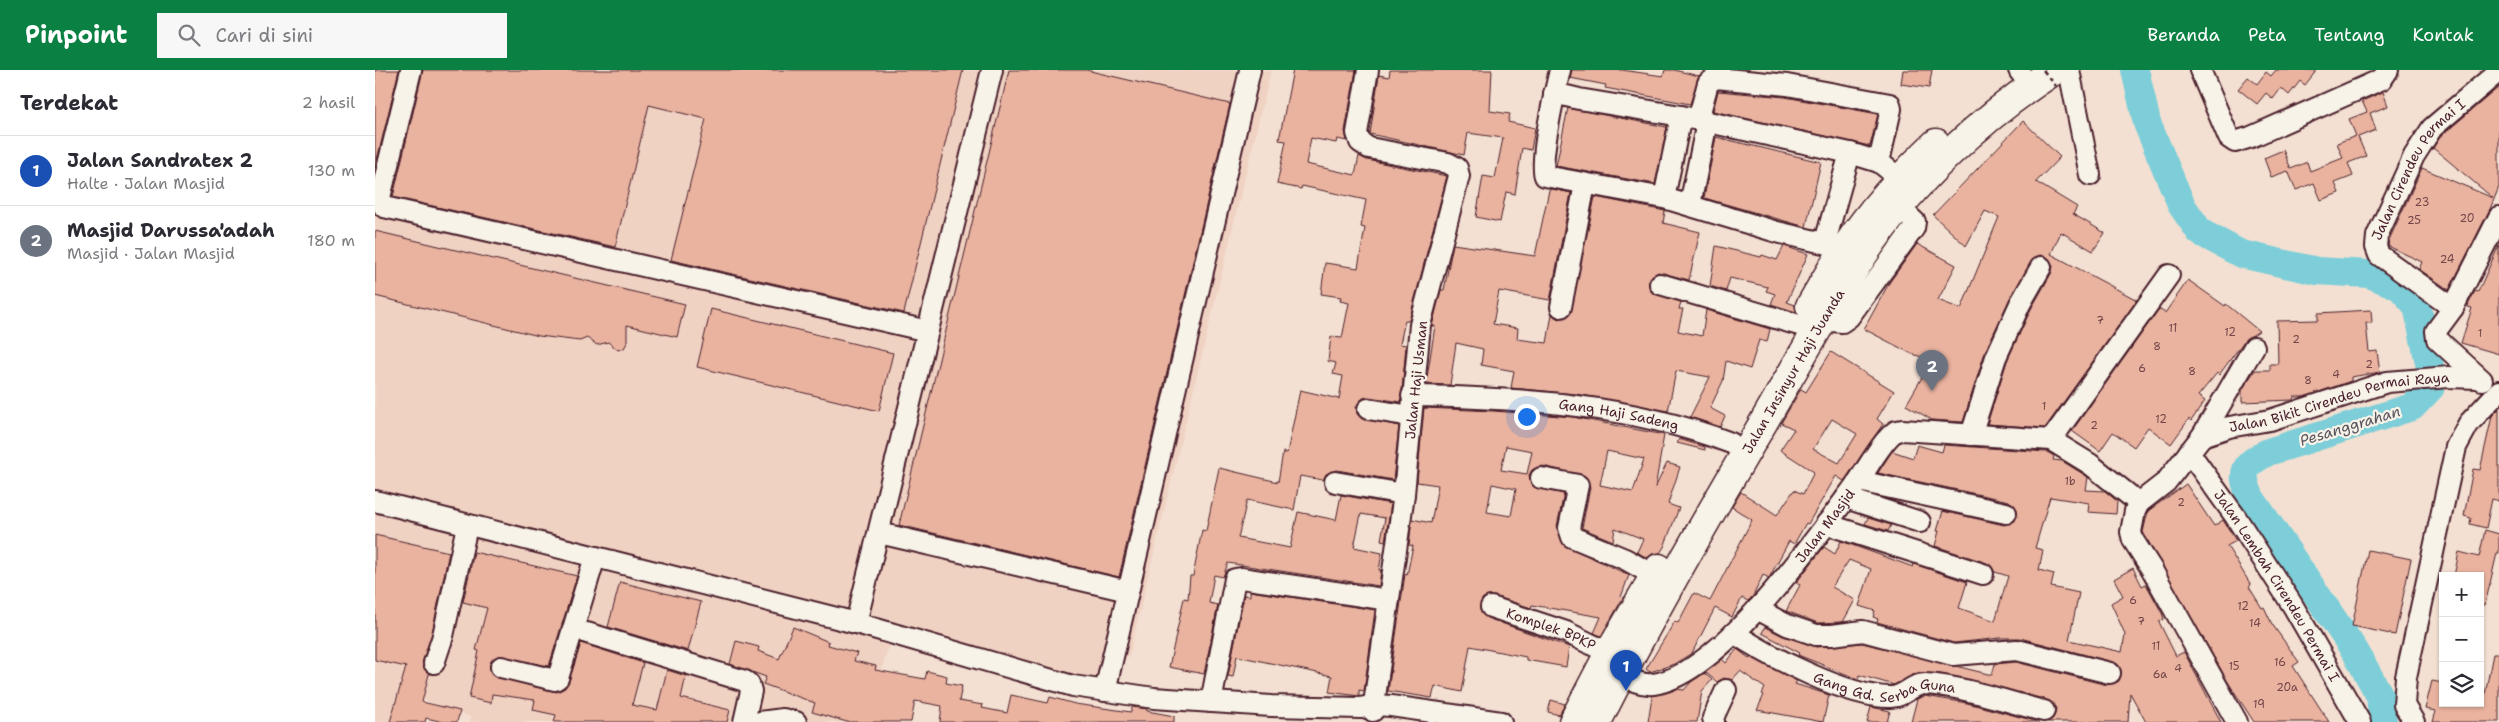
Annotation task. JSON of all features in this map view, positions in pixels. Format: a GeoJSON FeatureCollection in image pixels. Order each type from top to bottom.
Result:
{"type":"FeatureCollection","features":[{"type":"Feature","properties":{"kind":"highway","name":"Jalan Insinyur Haji Juanda"},"geometry":{"type":"LineString","coordinates":[[1573,722],[1615,664],[1729,481],[1811,322],[1835,245],[1897,186],[1981,124],[2026,74],[2055,78]]}},
{"type":"Feature","properties":{"kind":"highway","name":"Jalan Insinyur Haji Juanda"},"geometry":{"type":"LineString","coordinates":[[1597,722],[1615,664],[1655,576],[1731,442],[1811,322],[1864,253],[1897,186]]}},
{"type":"Feature","properties":{"kind":"street"},"geometry":{"type":"LineString","coordinates":[[411,70],[380,198],[384,207],[928,331]]}},
{"type":"Feature","properties":{"kind":"street"},"geometry":{"type":"LineString","coordinates":[[856,623],[992,70]]}},
{"type":"Feature","properties":{"kind":"street"},"geometry":{"type":"LineString","coordinates":[[1105,691],[1249,70]]}},
{"type":"Feature","properties":{"kind":"street","name":"Jalan Haji Usman"},"geometry":{"type":"LineString","coordinates":[[1369,70],[1357,133],[1360,142],[1369,148],[1447,163],[1457,168],[1459,173],[1420,325],[1404,494],[1389,600],[1369,708]]}},
{"type":"Feature","properties":{"kind":"street"},"geometry":{"type":"LineString","coordinates":[[1560,70],[1554,93],[1543,173],[1551,178],[1665,198],[1777,232],[1835,245],[1850,153]]}},
{"type":"Feature","properties":{"kind":"street"},"geometry":{"type":"LineString","coordinates":[[2069,70],[2090,175]]}},
{"type":"Feature","properties":{"kind":"street"},"geometry":{"type":"LineString","coordinates":[[2200,70],[2229,138],[2235,142],[2251,137],[2382,79],[2388,70]]}},
{"type":"Feature","properties":{"kind":"street","name":"Jalan Cirendeu Permai I"},"geometry":{"type":"LineString","coordinates":[[2453,308],[2379,255],[2376,247],[2377,236],[2414,156],[2432,128],[2499,71]]}},
{"type":"Feature","properties":{"kind":"street"},"geometry":{"type":"LineString","coordinates":[[1665,198],[1708,83],[1716,78],[1787,85],[1890,104],[1897,186]]}},
{"type":"Feature","properties":{"kind":"street"},"geometry":{"type":"LineString","coordinates":[[1554,93],[1579,100],[1695,120],[1850,153],[1897,186]]}},
{"type":"Feature","properties":{"kind":"street"},"geometry":{"type":"LineString","coordinates":[[1690,205],[1695,120]]}},
{"type":"Feature","properties":{"kind":"street"},"geometry":{"type":"LineString","coordinates":[[1561,307],[1585,184]]}},
{"type":"Feature","properties":{"kind":"street"},"geometry":{"type":"LineString","coordinates":[[2414,722],[2404,705],[2406,677],[2456,447],[2469,423],[2499,389],[2478,378],[2436,336],[2436,331],[2453,308],[2499,216]]}},
{"type":"Feature","properties":{"kind":"street"},"geometry":{"type":"LineString","coordinates":[[1971,435],[1996,356],[2020,304],[2041,267]]}},
{"type":"Feature","properties":{"kind":"street"},"geometry":{"type":"LineString","coordinates":[[2139,503],[2090,464],[2051,440],[2169,275]]}},
{"type":"Feature","properties":{"kind":"street"},"geometry":{"type":"LineString","coordinates":[[1660,284],[1811,322]]}},
{"type":"Feature","properties":{"kind":"street"},"geometry":{"type":"LineString","coordinates":[[2237,722],[2151,568],[2133,540],[2133,518],[2139,503],[2166,482],[2202,436],[2254,347]]}},
{"type":"Feature","properties":{"kind":"street","name":"Jalan Bikit Cirendeu Permai Raya"},"geometry":{"type":"LineString","coordinates":[[2202,436],[2229,427],[2270,420],[2387,382],[2449,377],[2478,378]]}},
{"type":"Feature","properties":{"kind":"street","name":"Gang Haji Sadeng"},"geometry":{"type":"LineString","coordinates":[[1413,396],[1481,397],[1613,410],[1639,414],[1731,442]]}},
{"type":"Feature","properties":{"kind":"street"},"geometry":{"type":"LineString","coordinates":[[1369,409],[1411,416]]}},
{"type":"Feature","properties":{"kind":"street","name":"Jalan Masjid"},"geometry":{"type":"LineString","coordinates":[[1615,664],[1630,680],[1644,684],[1669,680],[1708,656],[1757,609],[1826,524],[1896,431],[2051,440]]}},
{"type":"Feature","properties":{"kind":"street","name":"Jalan Lembah Cirendeu Permai I"},"geometry":{"type":"LineString","coordinates":[[2189,452],[2235,516],[2293,606],[2360,722]]}},
{"type":"Feature","properties":{"kind":"street"},"geometry":{"type":"LineString","coordinates":[[1541,478],[1578,486],[1569,528],[1572,537],[1625,559],[1655,576]]}},
{"type":"Feature","properties":{"kind":"street"},"geometry":{"type":"LineString","coordinates":[[1859,481],[2005,513]]}},
{"type":"Feature","properties":{"kind":"street"},"geometry":{"type":"LineString","coordinates":[[1335,482],[1404,494]]}},
{"type":"Feature","properties":{"kind":"street"},"geometry":{"type":"LineString","coordinates":[[1846,498],[1920,522]]}},
{"type":"Feature","properties":{"kind":"street"},"geometry":{"type":"LineString","coordinates":[[375,501],[467,526],[856,623],[1055,682],[1154,698],[1211,702],[1270,714],[1369,708],[1501,722]]}},
{"type":"Feature","properties":{"kind":"street"},"geometry":{"type":"LineString","coordinates":[[1826,524],[1983,574]]}},
{"type":"Feature","properties":{"kind":"street"},"geometry":{"type":"LineString","coordinates":[[434,663],[443,636],[467,526]]}},
{"type":"Feature","properties":{"kind":"street"},"geometry":{"type":"LineString","coordinates":[[879,533],[1128,591]]}},
{"type":"Feature","properties":{"kind":"street"},"geometry":{"type":"LineString","coordinates":[[501,667],[552,679],[558,678],[595,557]]}},
{"type":"Feature","properties":{"kind":"street"},"geometry":{"type":"LineString","coordinates":[[1211,702],[1235,580],[1241,578],[1389,600]]}},
{"type":"Feature","properties":{"kind":"street","name":"Komplek BPKP"},"geometry":{"type":"LineString","coordinates":[[1491,607],[1566,632],[1615,664]]}},
{"type":"Feature","properties":{"kind":"street"},"geometry":{"type":"LineString","coordinates":[[1757,609],[1787,624],[1816,635],[1832,635],[1863,630],[1953,655],[2017,650],[2110,673]]}},
{"type":"Feature","properties":{"kind":"street"},"geometry":{"type":"LineString","coordinates":[[587,633],[745,681],[749,684],[751,691],[744,722]]}},
{"type":"Feature","properties":{"kind":"street","name":"Gang Gd. Serba Guna"},"geometry":{"type":"LineString","coordinates":[[1734,633],[1783,661],[1869,695],[1893,697],[1925,684],[1951,688],[2044,711]]}},
{"type":"Feature","properties":{"kind":"street"},"geometry":{"type":"LineString","coordinates":[[1713,722],[1713,718],[1726,690]]}},
{"type":"Feature","properties":{"kind":"street"},"geometry":{"type":"LineString","coordinates":[[1369,708],[1444,722]]}},
{"type":"Feature","properties":{"kind":"street"},"geometry":{"type":"LineString","coordinates":[[760,722],[783,719],[796,722]]}},
{"type":"Feature","properties":{"kind":"path"},"geometry":{"type":"LineString","coordinates":[[2026,74],[2055,78]]}},
{"type":"Feature","properties":{"kind":"shaded area"},"geometry":{"type":"Polygon","coordinates":[[[375,70],[1271,70],[1129,656],[1088,683],[897,622],[884,661],[871,722],[815,722],[781,716],[752,722],[470,722],[470,717],[424,700],[407,722],[375,722],[375,70]]]}},
{"type":"Feature","properties":{"kind":"building"},"geometry":{"type":"Polygon","coordinates":[[[375,70],[399,70],[375,168],[375,70]]]}},
{"type":"Feature","properties":{"kind":"building"},"geometry":{"type":"Polygon","coordinates":[[[423,70],[963,70],[904,313],[671,260],[706,119],[649,105],[615,247],[393,197],[423,70]]]}},
{"type":"Feature","properties":{"kind":"building"},"geometry":{"type":"Polygon","coordinates":[[[1009,70],[1086,70],[1230,104],[1119,577],[899,525],[1009,70]]]}},
{"type":"Feature","properties":{"kind":"building"},"geometry":{"type":"Polygon","coordinates":[[[1293,70],[1356,70],[1345,131],[1347,141],[1337,139],[1336,143],[1311,138],[1306,164],[1355,175],[1359,156],[1367,160],[1447,176],[1409,321],[1405,320],[1400,344],[1406,345],[1401,402],[1369,397],[1363,398],[1356,407],[1357,414],[1361,418],[1399,426],[1393,480],[1337,470],[1326,474],[1323,480],[1300,476],[1294,510],[1247,500],[1238,538],[1290,548],[1298,512],[1336,520],[1341,495],[1391,504],[1385,541],[1381,540],[1385,518],[1361,514],[1354,547],[1382,553],[1379,586],[1228,563],[1223,577],[1214,575],[1209,603],[1218,605],[1204,674],[1169,667],[1184,598],[1188,599],[1190,576],[1193,576],[1202,530],[1206,531],[1219,468],[1278,482],[1283,452],[1287,453],[1300,390],[1339,399],[1343,376],[1333,374],[1336,363],[1328,361],[1331,337],[1342,338],[1349,303],[1340,301],[1341,297],[1321,294],[1325,263],[1358,268],[1365,228],[1361,227],[1366,200],[1302,186],[1301,189],[1277,184],[1286,141],[1279,140],[1293,70]]]}},
{"type":"Feature","properties":{"kind":"building"},"geometry":{"type":"Polygon","coordinates":[[[1390,70],[1492,70],[1490,111],[1510,114],[1508,122],[1535,128],[1531,150],[1522,148],[1515,194],[1506,192],[1500,222],[1476,217],[1483,176],[1495,178],[1503,138],[1468,133],[1464,155],[1370,134],[1379,75],[1389,77],[1390,70]]]}},
{"type":"Feature","properties":{"kind":"building"},"geometry":{"type":"Polygon","coordinates":[[[1572,70],[1622,70],[1663,76],[1665,70],[1674,70],[1699,76],[1690,104],[1605,88],[1606,85],[1570,78],[1572,70]]]}},
{"type":"Feature","properties":{"kind":"building"},"geometry":{"type":"Polygon","coordinates":[[[1903,70],[1932,70],[1929,88],[1901,84],[1903,70]]]}},
{"type":"Feature","properties":{"kind":"building"},"geometry":{"type":"Polygon","coordinates":[[[2276,70],[2317,70],[2305,85],[2300,81],[2289,95],[2281,88],[2273,99],[2266,93],[2257,104],[2238,89],[2248,77],[2257,84],[2266,72],[2271,76],[2276,70]]]}},
{"type":"Feature","properties":{"kind":"building"},"geometry":{"type":"Polygon","coordinates":[[[2499,87],[2499,187],[2490,209],[2449,290],[2419,269],[2422,262],[2388,246],[2389,240],[2422,168],[2493,198],[2433,148],[2441,136],[2499,87]]]}},
{"type":"Feature","properties":{"kind":"building"},"geometry":{"type":"Polygon","coordinates":[[[1718,91],[1785,97],[1878,114],[1870,146],[1713,111],[1718,91]]]}},
{"type":"Feature","properties":{"kind":"building"},"geometry":{"type":"Polygon","coordinates":[[[2383,92],[2388,106],[2370,113],[2376,130],[2358,137],[2366,156],[2348,163],[2353,176],[2335,183],[2339,193],[2321,200],[2314,183],[2296,190],[2288,171],[2271,177],[2264,158],[2283,150],[2291,169],[2307,162],[2310,171],[2343,158],[2337,143],[2356,136],[2349,119],[2367,112],[2362,101],[2383,92]]]}},
{"type":"Feature","properties":{"kind":"building"},"geometry":{"type":"Polygon","coordinates":[[[1568,108],[1667,127],[1655,184],[1556,166],[1568,108]]]}},
{"type":"Feature","properties":{"kind":"building"},"geometry":{"type":"Polygon","coordinates":[[[2023,121],[2060,157],[2036,182],[2077,207],[2073,214],[2105,233],[2093,251],[2061,232],[2051,254],[2137,300],[2045,428],[1987,424],[2007,361],[2031,309],[2052,272],[2053,266],[2047,257],[2040,255],[2035,257],[2010,298],[1985,352],[1963,422],[1932,420],[1906,405],[1932,360],[1912,354],[1864,329],[1889,283],[1917,244],[1956,265],[1938,300],[1961,309],[1999,217],[1985,211],[1966,246],[1933,215],[2023,121]]]}},
{"type":"Feature","properties":{"kind":"building"},"geometry":{"type":"Polygon","coordinates":[[[1716,137],[1821,162],[1806,227],[1704,198],[1716,137]]]}},
{"type":"Feature","properties":{"kind":"building"},"geometry":{"type":"Polygon","coordinates":[[[1549,190],[1571,193],[1550,300],[1499,291],[1493,324],[1518,328],[1517,339],[1547,343],[1552,314],[1559,319],[1570,314],[1595,197],[1665,211],[1663,223],[1700,232],[1689,280],[1658,272],[1649,281],[1652,292],[1681,302],[1679,309],[1683,309],[1678,331],[1702,336],[1706,310],[1770,329],[1767,342],[1759,340],[1750,369],[1726,361],[1723,381],[1710,408],[1725,416],[1720,427],[1690,417],[1710,377],[1676,371],[1668,411],[1576,394],[1511,388],[1514,371],[1481,365],[1483,349],[1456,343],[1450,385],[1426,384],[1435,326],[1432,326],[1441,290],[1444,290],[1453,244],[1535,256],[1549,190]]]}},
{"type":"Feature","properties":{"kind":"building"},"geometry":{"type":"Polygon","coordinates":[[[375,231],[685,304],[677,337],[627,325],[627,343],[624,348],[618,350],[608,342],[597,345],[587,338],[580,341],[539,336],[375,296],[375,231]]]}},
{"type":"Feature","properties":{"kind":"building"},"geometry":{"type":"Polygon","coordinates":[[[2499,245],[2499,354],[2461,343],[2472,308],[2468,307],[2469,303],[2475,291],[2478,292],[2499,245]]]}},
{"type":"Feature","properties":{"kind":"building"},"geometry":{"type":"Polygon","coordinates":[[[1716,246],[1761,257],[1762,255],[1777,260],[1784,246],[1808,254],[1787,302],[1795,305],[1796,312],[1771,304],[1775,294],[1766,291],[1768,287],[1730,278],[1726,291],[1710,286],[1716,246]]]}},
{"type":"Feature","properties":{"kind":"building"},"geometry":{"type":"Polygon","coordinates":[[[2188,280],[2225,306],[2226,304],[2259,331],[2244,341],[2219,375],[2217,373],[2198,396],[2205,401],[2171,444],[2148,427],[2134,447],[2113,432],[2100,451],[2072,431],[2159,309],[2165,313],[2188,280]]]}},
{"type":"Feature","properties":{"kind":"building"},"geometry":{"type":"Polygon","coordinates":[[[711,309],[893,353],[879,411],[697,367],[711,309]]]}},
{"type":"Feature","properties":{"kind":"building"},"geometry":{"type":"Polygon","coordinates":[[[2371,310],[2372,323],[2366,323],[2369,352],[2377,351],[2380,372],[2351,377],[2351,381],[2304,397],[2294,397],[2293,400],[2242,402],[2242,390],[2255,370],[2270,370],[2270,364],[2278,364],[2277,321],[2318,320],[2318,313],[2371,310]]]}},
{"type":"Feature","properties":{"kind":"building"},"geometry":{"type":"Polygon","coordinates":[[[1831,352],[1894,391],[1877,419],[1883,424],[1844,481],[1836,476],[1794,544],[1789,541],[1769,578],[1763,575],[1753,596],[1748,601],[1742,598],[1732,617],[1715,608],[1692,653],[1674,664],[1650,672],[1646,669],[1675,621],[1678,623],[1694,593],[1710,601],[1752,520],[1732,507],[1741,492],[1777,515],[1794,490],[1803,494],[1814,472],[1780,450],[1794,429],[1781,423],[1801,389],[1806,392],[1831,352]],[[1832,419],[1813,449],[1839,463],[1857,434],[1832,419]]]}},
{"type":"Feature","properties":{"kind":"building"},"geometry":{"type":"Polygon","coordinates":[[[1424,408],[1573,417],[1664,435],[1655,488],[1667,463],[1680,467],[1668,504],[1679,508],[1664,547],[1660,553],[1652,554],[1647,558],[1637,552],[1643,539],[1615,528],[1613,541],[1582,528],[1590,487],[1585,476],[1543,466],[1532,470],[1529,475],[1534,487],[1564,494],[1557,526],[1564,545],[1629,575],[1621,597],[1623,598],[1601,636],[1594,633],[1601,617],[1532,605],[1531,608],[1494,596],[1483,598],[1480,610],[1487,618],[1569,647],[1566,667],[1526,660],[1526,657],[1470,646],[1462,692],[1435,686],[1432,698],[1388,691],[1405,574],[1407,575],[1413,546],[1409,545],[1412,519],[1431,523],[1438,485],[1417,482],[1424,408]],[[1506,446],[1501,470],[1527,474],[1532,451],[1506,446]],[[1607,451],[1600,485],[1633,492],[1644,459],[1607,451]],[[1492,484],[1487,512],[1511,516],[1516,489],[1492,484]]]}},
{"type":"Feature","properties":{"kind":"building"},"geometry":{"type":"Polygon","coordinates":[[[2499,409],[2499,501],[2492,499],[2486,528],[2470,524],[2471,518],[2464,516],[2473,469],[2480,470],[2492,416],[2499,409]]]}},
{"type":"Feature","properties":{"kind":"building"},"geometry":{"type":"Polygon","coordinates":[[[1679,439],[1705,447],[1705,450],[1677,443],[1679,439]]]}},
{"type":"Feature","properties":{"kind":"building"},"geometry":{"type":"Polygon","coordinates":[[[1917,445],[1942,452],[1944,445],[2047,452],[2054,456],[2053,460],[2062,461],[2088,477],[2086,490],[2105,491],[2117,501],[2116,514],[2088,512],[2089,503],[2050,497],[2035,548],[2043,550],[2039,570],[2054,574],[2051,587],[2079,593],[2069,640],[2122,652],[2125,634],[2111,603],[2123,596],[2114,579],[2133,568],[2142,586],[2146,584],[2162,613],[2164,619],[2159,622],[2176,656],[2184,652],[2221,722],[2146,722],[2130,693],[2128,722],[2048,722],[2055,714],[2056,708],[2047,700],[1941,674],[1917,673],[1894,685],[1859,675],[1858,679],[1798,655],[1800,653],[1762,633],[1765,627],[1783,636],[1816,647],[1862,643],[1992,675],[1995,664],[2016,662],[2107,685],[2119,681],[2121,670],[2113,662],[2020,638],[1954,643],[1877,622],[1878,619],[1873,617],[1875,611],[1859,606],[1871,569],[1849,560],[1832,587],[1855,600],[1843,622],[1818,623],[1786,611],[1800,585],[1796,583],[1824,547],[1835,554],[1841,541],[1913,567],[1914,564],[1967,582],[1959,608],[1995,621],[2008,576],[1995,572],[1987,563],[1935,546],[1939,531],[1937,531],[1943,511],[2004,525],[2015,521],[2017,509],[2009,501],[1878,473],[1892,451],[1913,458],[1917,445]]]}},
{"type":"Feature","properties":{"kind":"building"},"geometry":{"type":"Polygon","coordinates":[[[2186,484],[2214,526],[2223,520],[2236,541],[2227,546],[2251,585],[2249,587],[2262,608],[2264,607],[2272,624],[2299,662],[2293,666],[2329,722],[2254,722],[2228,682],[2143,532],[2148,511],[2186,484]]]}},
{"type":"Feature","properties":{"kind":"building"},"geometry":{"type":"Polygon","coordinates":[[[1868,518],[1891,525],[1888,531],[1865,524],[1868,518]]]}},
{"type":"Feature","properties":{"kind":"building"},"geometry":{"type":"Polygon","coordinates":[[[2485,530],[2499,534],[2499,553],[2497,553],[2485,605],[2484,572],[2455,572],[2459,552],[2479,557],[2485,530]]]}},
{"type":"Feature","properties":{"kind":"building"},"geometry":{"type":"Polygon","coordinates":[[[375,535],[449,552],[432,633],[423,660],[423,666],[429,674],[422,702],[460,711],[457,722],[444,722],[426,718],[425,722],[390,722],[406,667],[375,660],[375,535]]]}},
{"type":"Feature","properties":{"kind":"building"},"geometry":{"type":"Polygon","coordinates":[[[2368,550],[2411,559],[2395,635],[2352,626],[2368,550]]]}},
{"type":"Feature","properties":{"kind":"building"},"geometry":{"type":"Polygon","coordinates":[[[474,552],[577,576],[549,666],[498,656],[490,664],[493,676],[557,692],[565,688],[569,681],[581,643],[643,663],[632,705],[657,710],[667,670],[686,676],[681,698],[730,710],[727,722],[554,722],[556,715],[533,710],[535,700],[492,694],[491,703],[469,698],[479,651],[476,650],[487,608],[463,602],[474,552]]]}},
{"type":"Feature","properties":{"kind":"building"},"geometry":{"type":"Polygon","coordinates":[[[620,582],[701,602],[688,651],[608,627],[620,582]]]}},
{"type":"Feature","properties":{"kind":"building"},"geometry":{"type":"Polygon","coordinates":[[[1250,591],[1375,610],[1364,691],[1359,690],[1359,696],[1329,692],[1332,676],[1237,656],[1233,677],[1228,676],[1244,595],[1250,596],[1250,591]]]}},
{"type":"Feature","properties":{"kind":"building"},"geometry":{"type":"Polygon","coordinates":[[[793,627],[829,642],[828,645],[857,653],[854,661],[876,666],[875,670],[925,679],[927,671],[947,676],[946,683],[962,686],[959,701],[983,705],[982,708],[1007,713],[1011,695],[1048,703],[1050,697],[1075,704],[1131,712],[1132,707],[1147,709],[1147,711],[1174,716],[1174,722],[940,722],[942,706],[915,701],[911,722],[847,722],[812,712],[815,703],[763,684],[766,677],[730,664],[736,641],[759,647],[758,651],[779,659],[793,627]]]}},
{"type":"Feature","properties":{"kind":"building"},"geometry":{"type":"Polygon","coordinates":[[[1737,649],[1750,659],[1751,657],[1797,681],[1795,684],[1829,695],[1823,722],[1757,710],[1765,688],[1740,671],[1732,680],[1724,678],[1717,682],[1705,672],[1722,659],[1726,663],[1737,649]]]}},
{"type":"Feature","properties":{"kind":"building"},"geometry":{"type":"Polygon","coordinates":[[[2493,654],[2499,654],[2499,722],[2433,722],[2436,711],[2425,709],[2432,681],[2439,682],[2439,707],[2484,707],[2493,654]]]}},
{"type":"Feature","properties":{"kind":"building"},"geometry":{"type":"Polygon","coordinates":[[[1704,673],[1712,680],[1702,691],[1697,722],[1648,722],[1652,696],[1676,689],[1684,690],[1691,682],[1704,673]]]}},
{"type":"Feature","properties":{"kind":"building"},"geometry":{"type":"Polygon","coordinates":[[[1925,696],[1967,703],[2039,722],[1911,722],[1917,699],[1925,696]]]}},
{"type":"Feature","properties":{"kind":"building"},"geometry":{"type":"Polygon","coordinates":[[[1551,700],[1565,704],[1559,715],[1548,712],[1551,700]]]}},
{"type":"Feature","properties":{"kind":"building"},"geometry":{"type":"Polygon","coordinates":[[[1871,707],[1890,711],[1887,722],[1867,722],[1871,707]]]}},
{"type":"Feature","properties":{"kind":"waterway","name":"Pesanggrahan"},"geometry":{"type":"LineString","coordinates":[[2135,70],[2147,123],[2182,206],[2200,232],[2241,254],[2317,271],[2369,274],[2399,286],[2417,306],[2431,372],[2431,387],[2412,407],[2268,452],[2249,465],[2245,475],[2247,489],[2251,498],[2355,651],[2380,696],[2383,722]]}},
{"type":"Feature","properties":{"kind":"place","name":"Masjid Darussa'adah"},"geometry":{"type":"Point","coordinates":[1932,391]}},
{"type":"Feature","properties":{"kind":"place","name":"Jalan Sandratex 2"},"geometry":{"type":"Point","coordinates":[1626,691]}}]}
